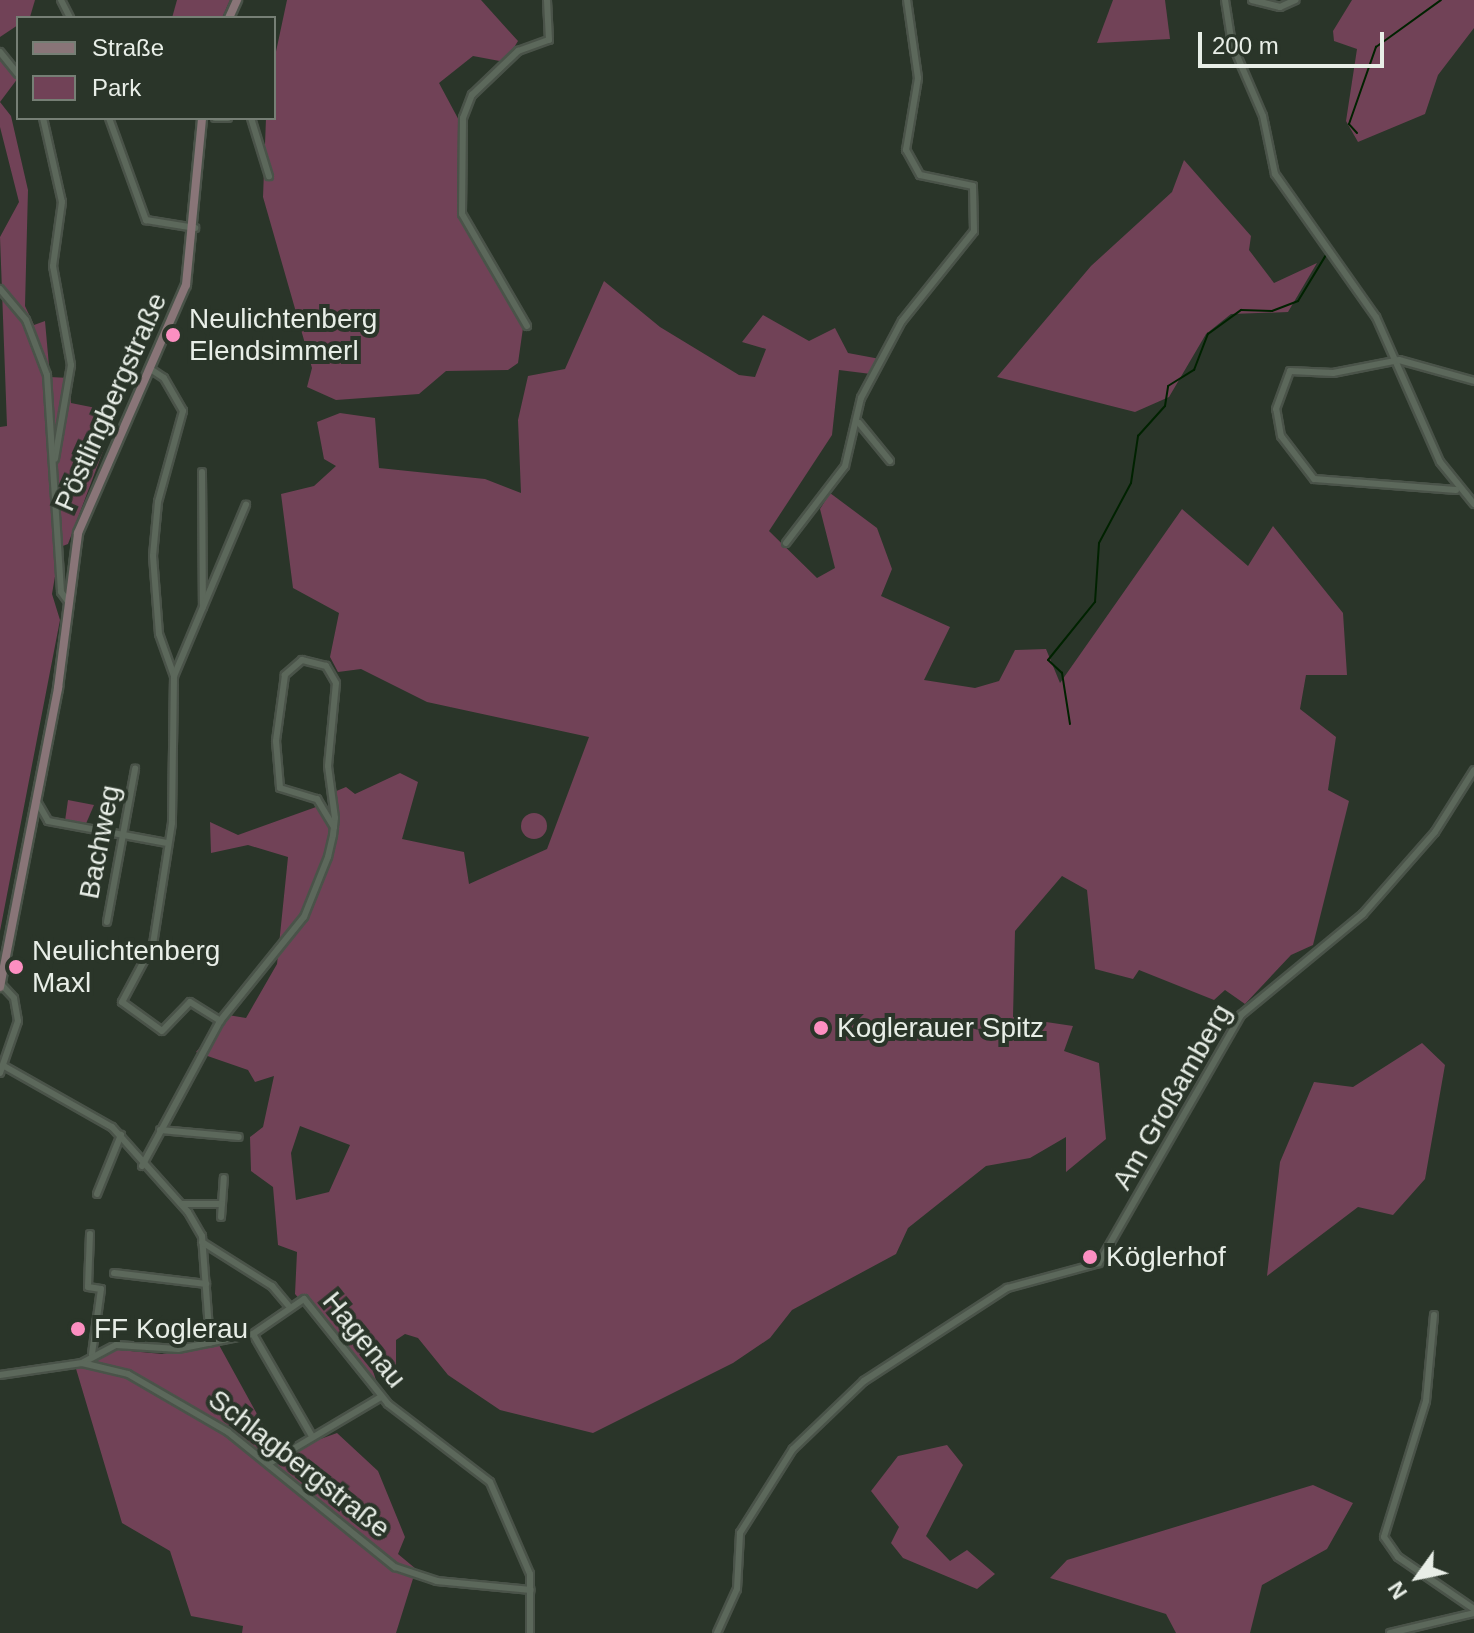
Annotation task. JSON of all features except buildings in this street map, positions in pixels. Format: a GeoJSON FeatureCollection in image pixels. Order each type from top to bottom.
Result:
{"type":"FeatureCollection","features":[{"type":"Feature","properties":{"kind":"main road","name":"Pöstlingbergstraße"},"geometry":{"type":"LineString","coordinates":[[1,985],[36,800],[81,526],[183,294],[193,227],[202,120]]}},
{"type":"Feature","properties":{"kind":"street"},"geometry":{"type":"LineString","coordinates":[[527,326],[462,214],[463,118],[472,95],[521,48],[549,40],[547,0]]}},
{"type":"Feature","properties":{"kind":"street"},"geometry":{"type":"LineString","coordinates":[[786,543],[845,466],[859,423],[861,398],[902,321],[937,270],[970,243],[977,201],[970,183],[926,178],[909,159],[918,78],[907,0]]}},
{"type":"Feature","properties":{"kind":"street"},"geometry":{"type":"LineString","coordinates":[[1252,0],[1280,7],[1296,0]]}},
{"type":"Feature","properties":{"kind":"street"},"geometry":{"type":"LineString","coordinates":[[1226,1],[1275,174],[1309,212],[1399,360],[1456,490],[1474,504]]}},
{"type":"Feature","properties":{"kind":"street"},"geometry":{"type":"LineString","coordinates":[[0,52],[16,72]]}},
{"type":"Feature","properties":{"kind":"street"},"geometry":{"type":"LineString","coordinates":[[43,120],[62,202],[53,266],[71,365],[55,459]]}},
{"type":"Feature","properties":{"kind":"street"},"geometry":{"type":"LineString","coordinates":[[110,120],[146,220],[193,227]]}},
{"type":"Feature","properties":{"kind":"street"},"geometry":{"type":"LineString","coordinates":[[252,120],[269,176]]}},
{"type":"Feature","properties":{"kind":"street"},"geometry":{"type":"LineString","coordinates":[[0,289],[21,311],[42,355],[55,459],[61,592],[69,603]]}},
{"type":"Feature","properties":{"kind":"street"},"geometry":{"type":"LineString","coordinates":[[1456,490],[1314,479],[1278,430],[1276,409],[1290,371],[1333,373],[1399,360],[1474,381]]}},
{"type":"Feature","properties":{"kind":"street"},"geometry":{"type":"LineString","coordinates":[[149,368],[163,376],[183,411],[158,502],[153,556],[161,643],[174,676]]}},
{"type":"Feature","properties":{"kind":"street"},"geometry":{"type":"LineString","coordinates":[[859,423],[890,461]]}},
{"type":"Feature","properties":{"kind":"street"},"geometry":{"type":"LineString","coordinates":[[202,472],[203,607]]}},
{"type":"Feature","properties":{"kind":"street"},"geometry":{"type":"LineString","coordinates":[[220,1021],[190,1002],[162,1031],[122,1002],[153,944],[167,843],[174,676],[246,505]]}},
{"type":"Feature","properties":{"kind":"street"},"geometry":{"type":"LineString","coordinates":[[142,1166],[220,1021],[304,917],[334,827],[328,766],[336,683],[326,666],[302,660],[285,675],[276,741],[280,788],[317,799],[334,827]]}},
{"type":"Feature","properties":{"kind":"street","name":"Bachweg"},"geometry":{"type":"LineString","coordinates":[[107,922],[135,769]]}},
{"type":"Feature","properties":{"kind":"street","name":"Am Großamberg"},"geometry":{"type":"LineString","coordinates":[[717,1633],[737,1589],[740,1533],[793,1449],[864,1381],[1007,1288],[1074,1273],[1099,1263],[1113,1244],[1244,1011],[1363,914],[1435,832],[1474,770]]}},
{"type":"Feature","properties":{"kind":"street"},"geometry":{"type":"LineString","coordinates":[[36,800],[46,820],[120,838],[167,843]]}},
{"type":"Feature","properties":{"kind":"street"},"geometry":{"type":"LineString","coordinates":[[1,985],[14,998],[18,1021],[2,1070],[121,1135],[142,1166],[182,1204],[202,1242],[210,1343]]}},
{"type":"Feature","properties":{"kind":"street"},"geometry":{"type":"LineString","coordinates":[[160,1130],[239,1137]]}},
{"type":"Feature","properties":{"kind":"street"},"geometry":{"type":"LineString","coordinates":[[97,1194],[121,1135]]}},
{"type":"Feature","properties":{"kind":"street"},"geometry":{"type":"LineString","coordinates":[[221,1217],[224,1178]]}},
{"type":"Feature","properties":{"kind":"street"},"geometry":{"type":"LineString","coordinates":[[182,1204],[222,1204]]}},
{"type":"Feature","properties":{"kind":"street"},"geometry":{"type":"LineString","coordinates":[[90,1234],[88,1287],[101,1289],[92,1354]]}},
{"type":"Feature","properties":{"kind":"street"},"geometry":{"type":"LineString","coordinates":[[202,1242],[272,1286],[288,1305]]}},
{"type":"Feature","properties":{"kind":"street"},"geometry":{"type":"LineString","coordinates":[[114,1273],[206,1284]]}},
{"type":"Feature","properties":{"kind":"street","name":"Hagenau"},"geometry":{"type":"LineString","coordinates":[[82,1363],[92,1354],[122,1344],[210,1343],[253,1334],[288,1305],[304,1299],[381,1397],[490,1482],[524,1556],[531,1590]]}},
{"type":"Feature","properties":{"kind":"street"},"geometry":{"type":"LineString","coordinates":[[1434,1315],[1426,1401],[1384,1537],[1398,1557],[1474,1611]]}},
{"type":"Feature","properties":{"kind":"street"},"geometry":{"type":"LineString","coordinates":[[253,1334],[312,1436]]}},
{"type":"Feature","properties":{"kind":"street","name":"Schlagbergstraße"},"geometry":{"type":"LineString","coordinates":[[0,1375],[82,1363],[128,1374],[176,1397],[268,1464],[405,1572],[531,1590]]}},
{"type":"Feature","properties":{"kind":"street"},"geometry":{"type":"LineString","coordinates":[[268,1464],[381,1397]]}},
{"type":"Feature","properties":{"kind":"street"},"geometry":{"type":"LineString","coordinates":[[530,1633],[531,1590]]}},
{"type":"Feature","properties":{"kind":"street"},"geometry":{"type":"LineString","coordinates":[[1390,1633],[1474,1611]]}},
{"type":"Feature","properties":{"kind":"green space"},"geometry":{"type":"Polygon","coordinates":[[[0,0],[35,0],[30,16],[16,16],[16,26],[0,37],[0,0]]]}},
{"type":"Feature","properties":{"kind":"green space"},"geometry":{"type":"Polygon","coordinates":[[[177,0],[230,0],[223,16],[173,16],[177,0]]]}},
{"type":"Feature","properties":{"kind":"green space"},"geometry":{"type":"Polygon","coordinates":[[[287,0],[481,0],[518,41],[505,62],[473,56],[439,83],[462,126],[460,217],[523,328],[518,363],[508,370],[446,371],[419,394],[336,400],[307,387],[312,368],[263,197],[266,120],[276,120],[276,52],[287,0]]]}},
{"type":"Feature","properties":{"kind":"green space"},"geometry":{"type":"Polygon","coordinates":[[[1113,0],[1165,0],[1170,39],[1097,43],[1113,0]]]}},
{"type":"Feature","properties":{"kind":"green space"},"geometry":{"type":"Polygon","coordinates":[[[1352,0],[1474,0],[1474,28],[1438,75],[1425,114],[1358,142],[1346,121],[1357,49],[1334,41],[1333,31],[1352,0]]]}},
{"type":"Feature","properties":{"kind":"green space"},"geometry":{"type":"Polygon","coordinates":[[[0,57],[16,76],[16,81],[0,102],[0,57]]]}},
{"type":"Feature","properties":{"kind":"green space"},"geometry":{"type":"Polygon","coordinates":[[[0,102],[11,116],[28,190],[25,306],[34,325],[45,321],[50,377],[69,378],[71,403],[96,408],[108,438],[68,544],[60,547],[52,594],[60,620],[0,931],[0,427],[7,426],[0,237],[19,202],[0,127],[0,102]]]}},
{"type":"Feature","properties":{"kind":"green space"},"geometry":{"type":"Polygon","coordinates":[[[1184,160],[1251,236],[1249,250],[1274,283],[1317,263],[1288,312],[1231,314],[1206,334],[1169,397],[1135,412],[997,377],[1091,266],[1172,192],[1184,160]]]}},
{"type":"Feature","properties":{"kind":"green space"},"geometry":{"type":"Polygon","coordinates":[[[604,281],[660,327],[739,375],[755,377],[766,349],[742,342],[763,315],[809,341],[835,328],[848,353],[880,359],[871,374],[839,370],[832,435],[769,531],[817,578],[835,568],[820,509],[830,493],[877,528],[892,569],[881,596],[950,627],[924,680],[975,688],[999,681],[1015,650],[1046,649],[1060,683],[1182,509],[1248,566],[1273,526],[1343,613],[1347,675],[1306,675],[1300,709],[1336,737],[1328,790],[1349,801],[1313,945],[1291,955],[1245,1004],[1225,990],[1214,1000],[1139,970],[1133,979],[1095,969],[1087,890],[1062,876],[1015,931],[1013,1017],[1073,1026],[1064,1051],[1099,1063],[1106,1139],[1066,1172],[1066,1137],[1030,1158],[986,1166],[908,1228],[896,1254],[792,1310],[770,1338],[733,1363],[593,1433],[500,1410],[448,1375],[418,1338],[405,1334],[396,1340],[396,1365],[384,1362],[373,1371],[379,1389],[295,1294],[297,1252],[278,1245],[273,1187],[251,1171],[250,1137],[263,1127],[274,1076],[255,1082],[248,1070],[196,1052],[228,1015],[246,1018],[277,964],[288,857],[248,845],[211,853],[210,822],[238,835],[316,807],[326,821],[340,820],[334,792],[346,787],[355,794],[400,773],[418,782],[402,839],[464,852],[469,884],[547,849],[589,737],[427,702],[361,669],[338,672],[330,657],[339,613],[293,588],[281,494],[314,486],[336,466],[324,459],[317,422],[340,413],[375,418],[379,468],[485,479],[521,493],[518,420],[528,376],[565,369],[604,281]],[[300,1126],[291,1153],[296,1200],[329,1192],[350,1145],[300,1126]]]}},
{"type":"Feature","properties":{"kind":"green space"},"geometry":{"type":"Polygon","coordinates":[[[68,800],[94,805],[85,826],[65,821],[68,800]]]}},
{"type":"Feature","properties":{"kind":"green space"},"geometry":{"type":"Polygon","coordinates":[[[534,813],[543,817],[547,826],[543,835],[534,839],[525,835],[521,826],[525,817],[534,813]]]}},
{"type":"Feature","properties":{"kind":"green space"},"geometry":{"type":"Polygon","coordinates":[[[1422,1043],[1445,1065],[1425,1179],[1393,1215],[1358,1207],[1267,1276],[1280,1162],[1314,1082],[1353,1087],[1422,1043]]]}},
{"type":"Feature","properties":{"kind":"green space"},"geometry":{"type":"Polygon","coordinates":[[[219,1345],[279,1454],[337,1433],[378,1471],[405,1537],[398,1554],[416,1569],[396,1633],[242,1633],[243,1626],[191,1616],[170,1551],[122,1523],[74,1362],[109,1349],[162,1354],[219,1345]]]}},
{"type":"Feature","properties":{"kind":"green space"},"geometry":{"type":"Polygon","coordinates":[[[947,1445],[963,1465],[926,1536],[950,1561],[967,1550],[995,1574],[977,1589],[903,1558],[891,1543],[899,1527],[871,1491],[898,1456],[947,1445]]]}},
{"type":"Feature","properties":{"kind":"green space"},"geometry":{"type":"Polygon","coordinates":[[[1313,1485],[1353,1503],[1327,1549],[1262,1585],[1250,1633],[1176,1633],[1166,1614],[1050,1578],[1067,1560],[1313,1485]]]}},
{"type":"Feature","properties":{"kind":"waterway"},"geometry":{"type":"LineString","coordinates":[[1357,133],[1349,124],[1376,47],[1441,0]]}},
{"type":"Feature","properties":{"kind":"waterway"},"geometry":{"type":"LineString","coordinates":[[1070,724],[1062,673],[1048,660],[1095,602],[1099,543],[1131,483],[1138,436],[1165,406],[1168,386],[1194,370],[1208,334],[1241,310],[1272,311],[1298,301],[1326,255]]}},
{"type":"Feature","properties":{"kind":"place","name":"Neulichtenberg Elendsimmerl"},"geometry":{"type":"Point","coordinates":[173,335]}},
{"type":"Feature","properties":{"kind":"place","name":"Neulichtenberg Maxl"},"geometry":{"type":"Point","coordinates":[16,967]}},
{"type":"Feature","properties":{"kind":"place","name":"Koglerauer Spitz"},"geometry":{"type":"Point","coordinates":[821,1028]}},
{"type":"Feature","properties":{"kind":"place","name":"Köglerhof"},"geometry":{"type":"Point","coordinates":[1090,1257]}},
{"type":"Feature","properties":{"kind":"place","name":"FF Koglerau"},"geometry":{"type":"Point","coordinates":[78,1329]}}]}
